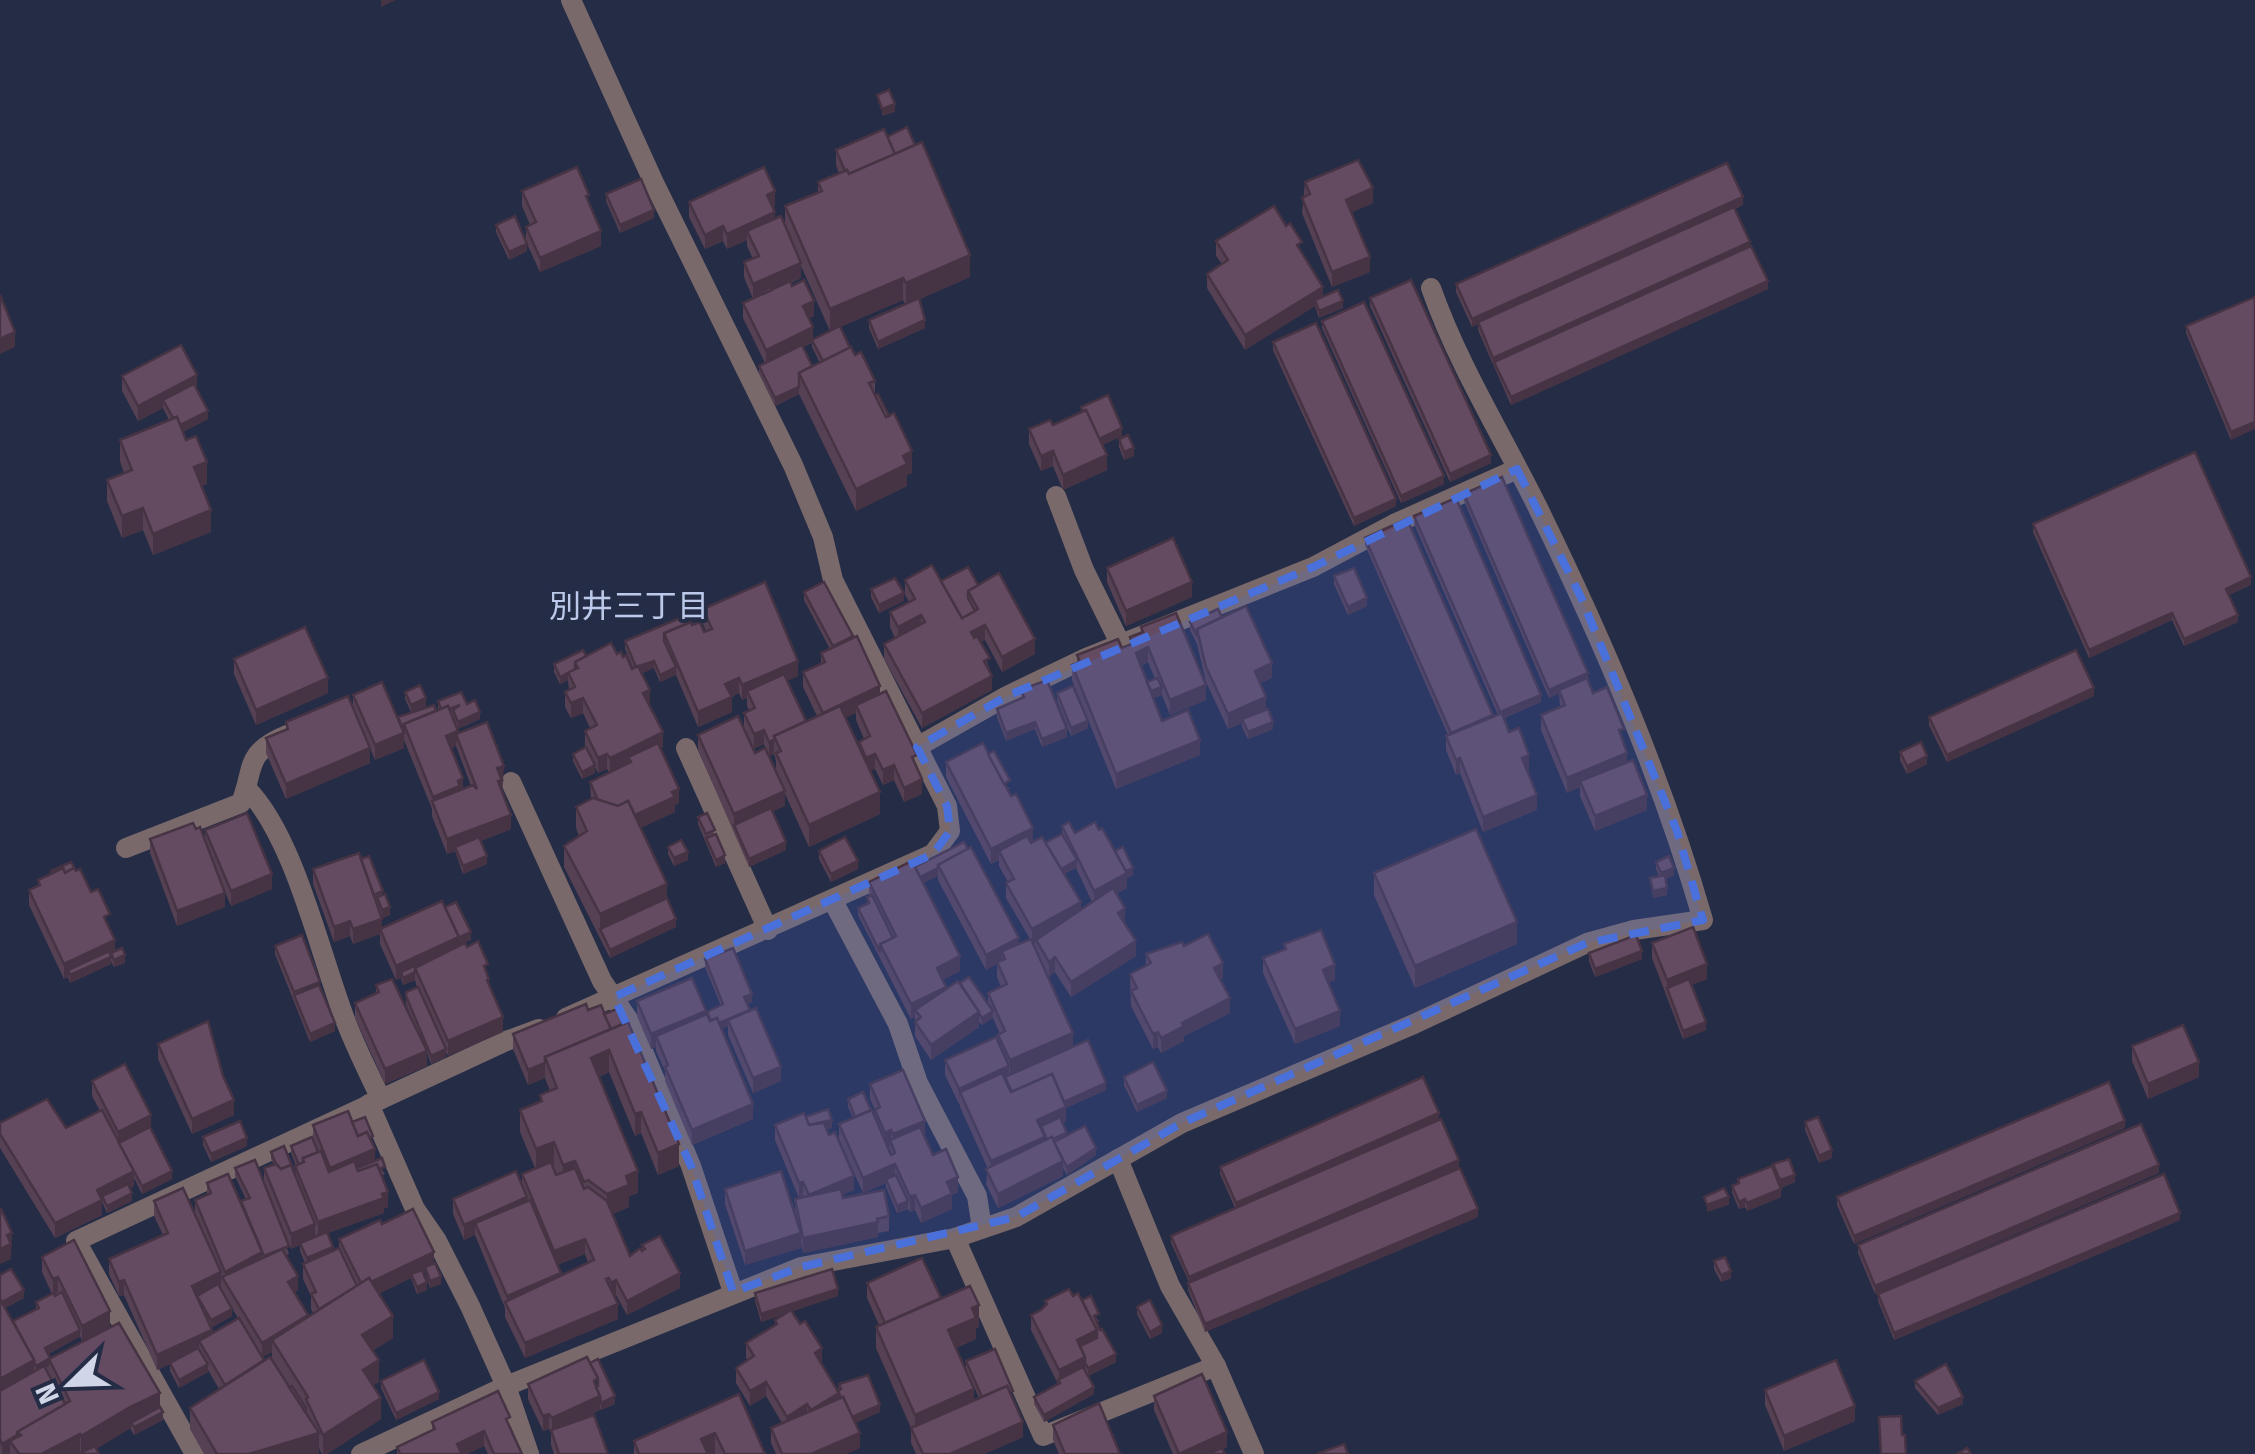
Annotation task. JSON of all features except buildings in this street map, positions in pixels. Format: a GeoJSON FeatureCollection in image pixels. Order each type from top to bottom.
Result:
{"type":"FeatureCollection","features":[{"type":"Feature","properties":{"kind":"street"},"geometry":{"type":"LineString","coordinates":[[195,1454],[76,1241],[506,1041],[833,901],[933,854],[950,831],[947,806],[833,580],[823,536],[794,465],[654,183],[571,0]]}},
{"type":"Feature","properties":{"kind":"street"},"geometry":{"type":"LineString","coordinates":[[361,1454],[506,1386],[801,1267],[954,1238],[1016,1217],[1182,1123],[1414,1024],[1587,943],[1634,930],[1702,920],[1677,830],[1581,597],[1454,345],[1431,288]]}},
{"type":"Feature","properties":{"kind":"street"},"geometry":{"type":"LineString","coordinates":[[917,747],[1007,696],[1120,643],[1313,567],[1394,524],[1518,469]]}},
{"type":"Feature","properties":{"kind":"street"},"geometry":{"type":"LineString","coordinates":[[1056,496],[1084,570],[1120,643]]}},
{"type":"Feature","properties":{"kind":"street"},"geometry":{"type":"LineString","coordinates":[[126,848],[241,803],[249,766],[268,743],[302,728]]}},
{"type":"Feature","properties":{"kind":"street"},"geometry":{"type":"LineString","coordinates":[[686,748],[768,930]]}},
{"type":"Feature","properties":{"kind":"street"},"geometry":{"type":"LineString","coordinates":[[511,782],[602,981],[632,1025],[684,1150],[733,1292]]}},
{"type":"Feature","properties":{"kind":"street"},"geometry":{"type":"LineString","coordinates":[[247,789],[265,808],[300,890],[414,1210],[437,1241],[506,1386],[529,1454]]}},
{"type":"Feature","properties":{"kind":"street"},"geometry":{"type":"LineString","coordinates":[[833,901],[898,1024],[918,1084],[976,1196],[982,1228]]}},
{"type":"Feature","properties":{"kind":"street"},"geometry":{"type":"LineString","coordinates":[[1118,1160],[1170,1286],[1216,1366],[1254,1454]]}},
{"type":"Feature","properties":{"kind":"street"},"geometry":{"type":"LineString","coordinates":[[954,1238],[1043,1436],[1216,1366]]}},
{"type":"Feature","properties":{"kind":"highlighted area"},"geometry":{"type":"Polygon","coordinates":[[[1517,469],[1581,597],[1677,831],[1703,920],[1587,943],[1182,1123],[1016,1217],[801,1267],[733,1292],[691,1166],[614,997],[933,854],[950,831],[947,806],[917,747],[1007,696],[1313,567],[1517,469]]]}},
{"type":"Feature","properties":{"kind":"district","name":"別井三丁目"},"geometry":{"type":"Point","coordinates":[629,606]}}]}
